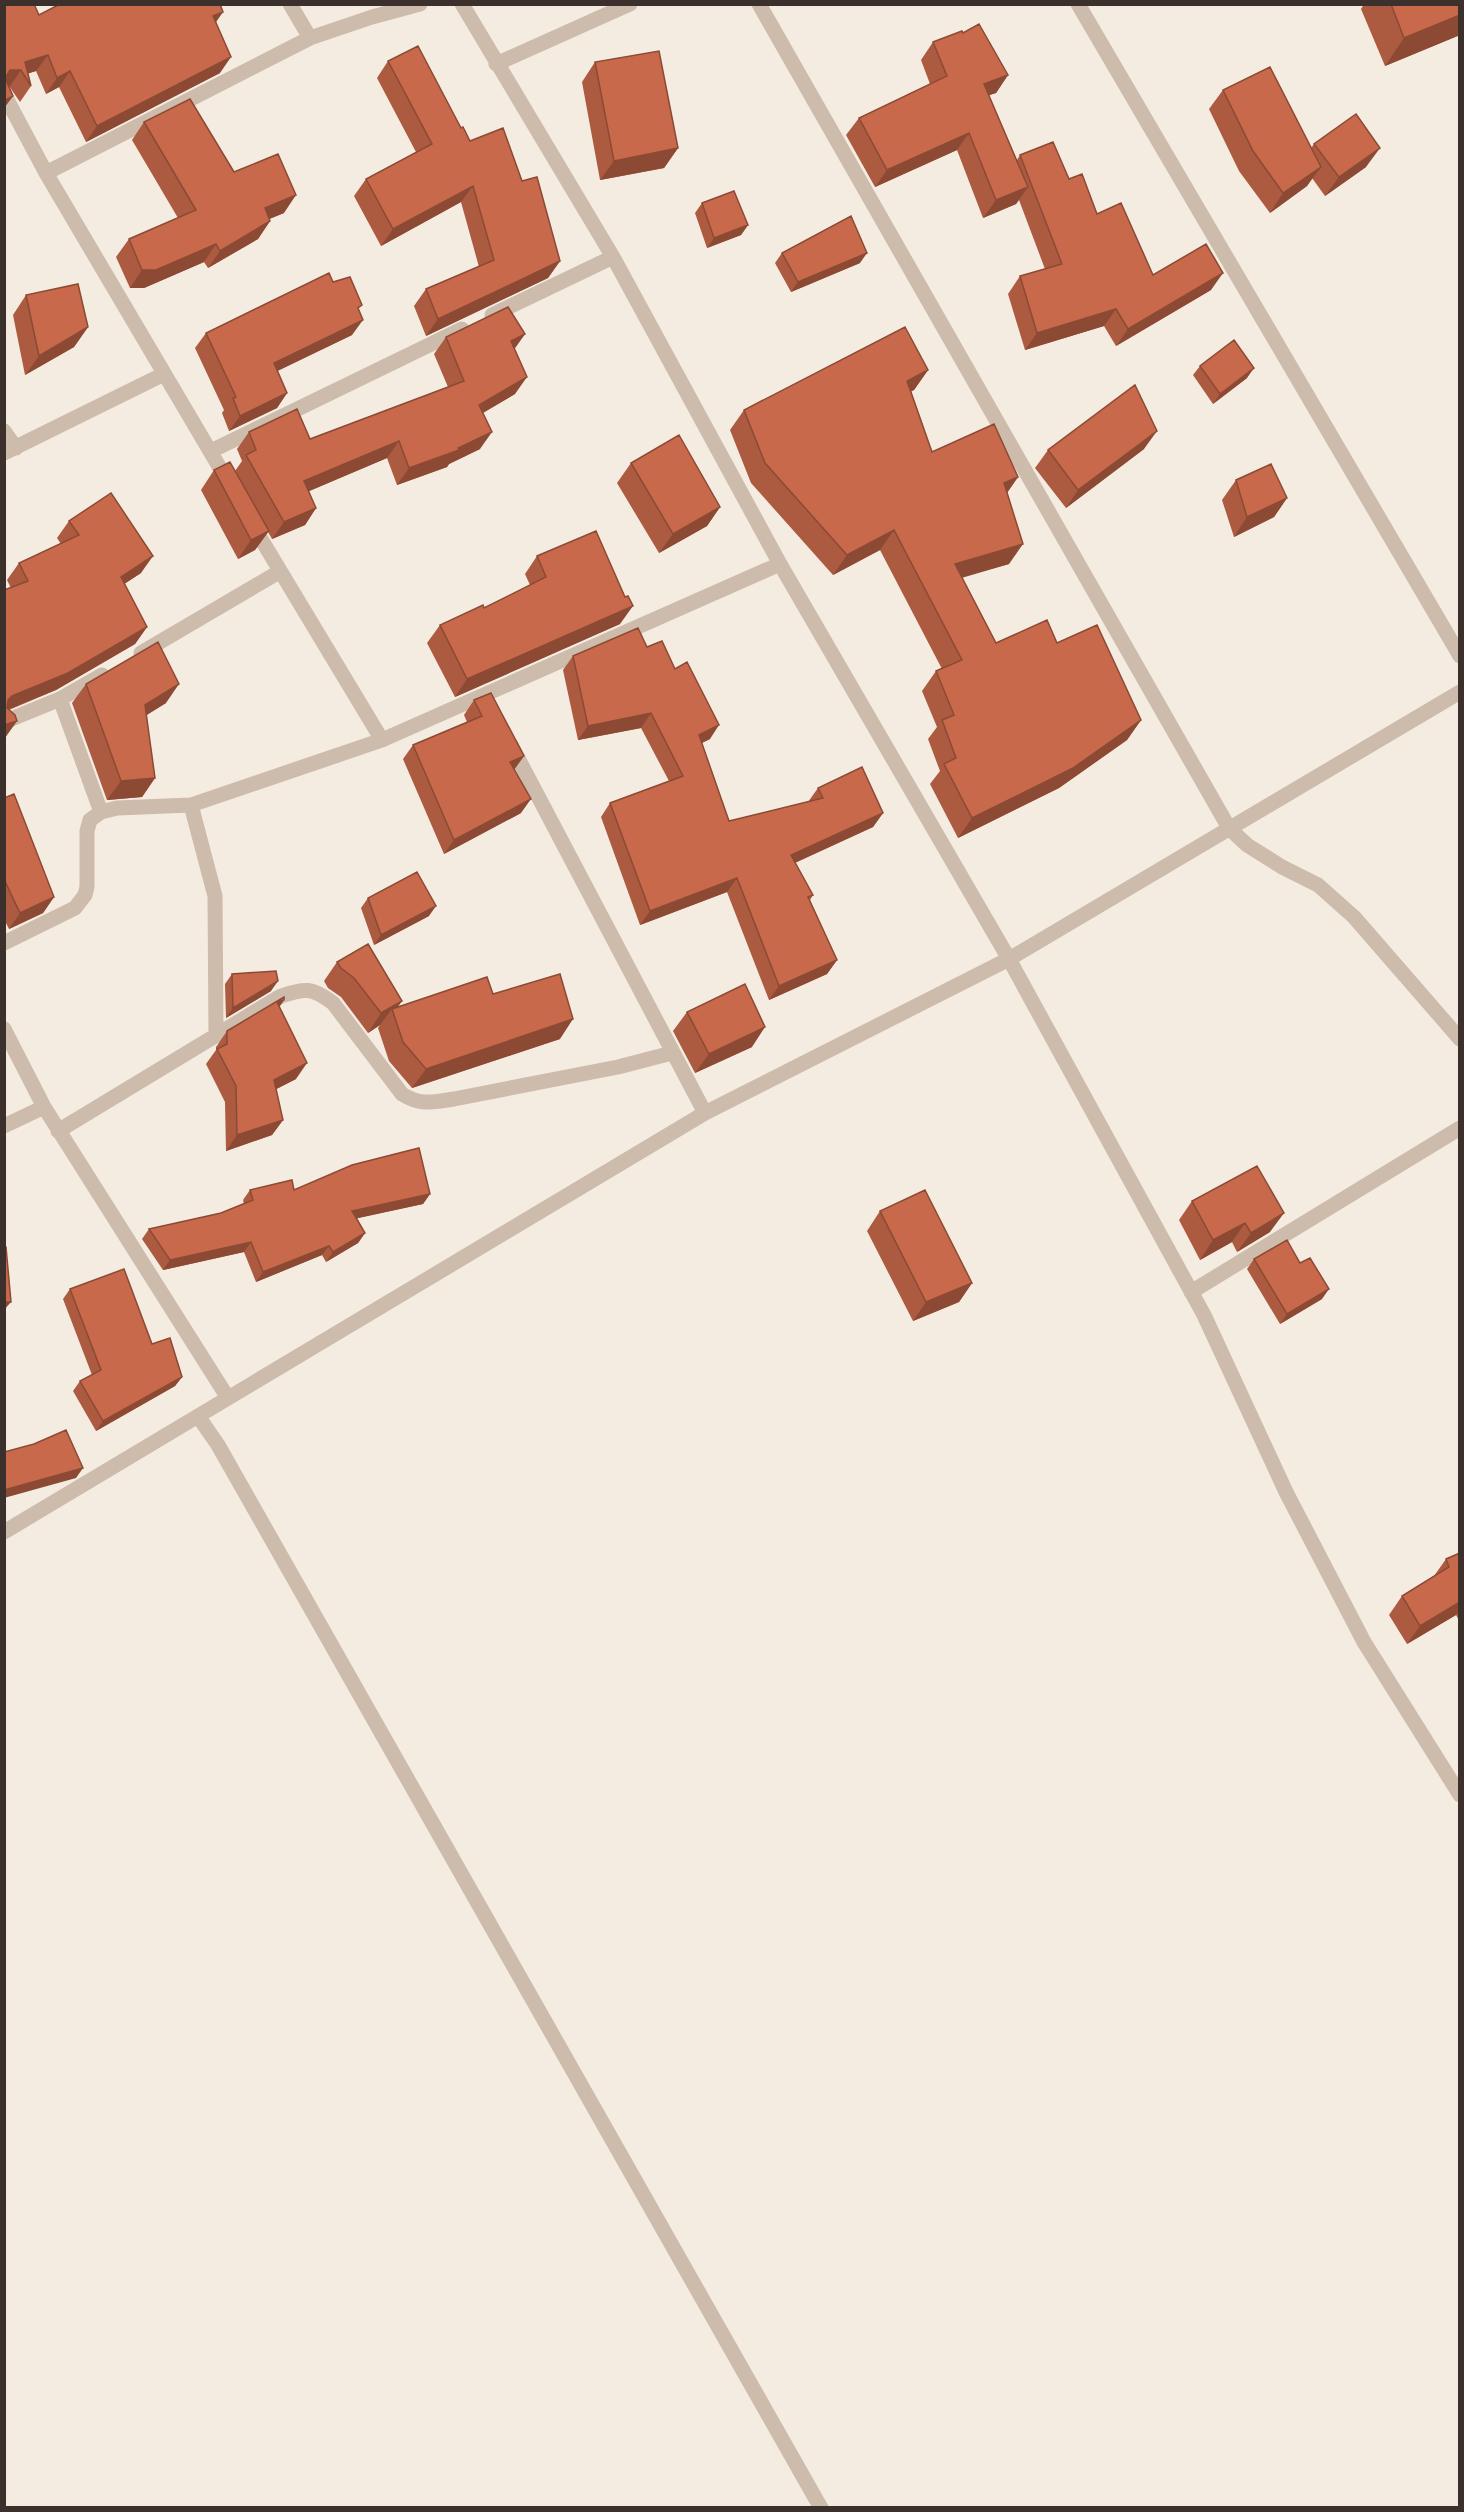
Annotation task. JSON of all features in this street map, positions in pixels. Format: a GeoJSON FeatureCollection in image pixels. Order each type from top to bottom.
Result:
{"type":"FeatureCollection","features":[{"type":"Feature","properties":{"kind":"street"},"geometry":{"type":"LineString","coordinates":[[290,4],[310,38]]}},
{"type":"Feature","properties":{"kind":"street"},"geometry":{"type":"LineString","coordinates":[[46,173],[310,38],[420,4]]}},
{"type":"Feature","properties":{"kind":"street"},"geometry":{"type":"LineString","coordinates":[[462,4],[613,257],[780,564],[1009,959],[1191,1292],[1327,1575],[1364,1642],[1460,1795]]}},
{"type":"Feature","properties":{"kind":"street"},"geometry":{"type":"LineString","coordinates":[[496,64],[630,4]]}},
{"type":"Feature","properties":{"kind":"street"},"geometry":{"type":"LineString","coordinates":[[759,4],[1229,828],[1247,845],[1282,867],[1318,885],[1354,917],[1460,1039]]}},
{"type":"Feature","properties":{"kind":"street"},"geometry":{"type":"LineString","coordinates":[[1078,4],[1460,656]]}},
{"type":"Feature","properties":{"kind":"street"},"geometry":{"type":"LineString","coordinates":[[4,94],[46,173],[211,451],[279,572],[381,740]]}},
{"type":"Feature","properties":{"kind":"street"},"geometry":{"type":"LineString","coordinates":[[211,451],[613,257]]}},
{"type":"Feature","properties":{"kind":"street"},"geometry":{"type":"LineString","coordinates":[[4,431],[10,451],[164,374]]}},
{"type":"Feature","properties":{"kind":"street"},"geometry":{"type":"LineString","coordinates":[[4,943],[75,908],[80,902],[87,887],[87,831],[90,820],[101,812],[117,808],[191,805],[381,740],[487,700],[780,564]]}},
{"type":"Feature","properties":{"kind":"street"},"geometry":{"type":"LineString","coordinates":[[4,722],[60,699],[279,572]]}},
{"type":"Feature","properties":{"kind":"street"},"geometry":{"type":"LineString","coordinates":[[4,1532],[705,1113],[1009,959],[1460,692]]}},
{"type":"Feature","properties":{"kind":"street"},"geometry":{"type":"LineString","coordinates":[[60,699],[101,812]]}},
{"type":"Feature","properties":{"kind":"street"},"geometry":{"type":"LineString","coordinates":[[507,737],[705,1113]]}},
{"type":"Feature","properties":{"kind":"street"},"geometry":{"type":"LineString","coordinates":[[191,805],[215,896],[216,1035]]}},
{"type":"Feature","properties":{"kind":"street"},"geometry":{"type":"LineString","coordinates":[[58,1131],[281,996],[301,990],[318,992],[333,1003],[402,1094],[414,1102],[454,1099],[618,1067],[672,1053]]}},
{"type":"Feature","properties":{"kind":"street"},"geometry":{"type":"LineString","coordinates":[[4,1029],[58,1131],[228,1398]]}},
{"type":"Feature","properties":{"kind":"street"},"geometry":{"type":"LineString","coordinates":[[4,1126],[44,1107]]}},
{"type":"Feature","properties":{"kind":"street"},"geometry":{"type":"LineString","coordinates":[[1191,1292],[1460,1128]]}},
{"type":"Feature","properties":{"kind":"street"},"geometry":{"type":"LineString","coordinates":[[198,1416],[224,1456],[821,2508]]}},
{"type":"Feature","properties":{"kind":"building"},"geometry":{"type":"Polygon","coordinates":[[[4,4],[34,4],[39,15],[60,4],[220,4],[223,12],[213,16],[231,57],[97,126],[70,71],[57,78],[48,55],[25,62],[31,86],[21,70],[10,70],[5,78],[13,96],[4,101],[4,4]]]}},
{"type":"Feature","properties":{"kind":"building"},"geometry":{"type":"Polygon","coordinates":[[[1391,4],[1460,4],[1460,15],[1404,38],[1391,4]]]}},
{"type":"Feature","properties":{"kind":"building"},"geometry":{"type":"Polygon","coordinates":[[[979,24],[1008,75],[984,84],[1028,187],[996,200],[969,133],[887,170],[859,118],[947,76],[933,42],[962,31],[963,33],[979,24]]]}},
{"type":"Feature","properties":{"kind":"building"},"geometry":{"type":"Polygon","coordinates":[[[418,46],[470,141],[503,128],[522,181],[537,177],[560,261],[438,319],[426,289],[494,260],[473,186],[393,229],[366,179],[432,144],[388,61],[418,46]]]}},
{"type":"Feature","properties":{"kind":"building"},"geometry":{"type":"Polygon","coordinates":[[[659,51],[678,148],[614,161],[595,62],[659,51]]]}},
{"type":"Feature","properties":{"kind":"building"},"geometry":{"type":"Polygon","coordinates":[[[1270,67],[1321,167],[1283,193],[1253,151],[1223,90],[1270,67]]]}},
{"type":"Feature","properties":{"kind":"building"},"geometry":{"type":"Polygon","coordinates":[[[190,99],[234,172],[278,154],[296,195],[265,208],[270,221],[220,251],[216,244],[156,270],[142,270],[129,239],[196,210],[144,122],[190,99]]]}},
{"type":"Feature","properties":{"kind":"building"},"geometry":{"type":"Polygon","coordinates":[[[1356,114],[1380,148],[1339,177],[1314,144],[1356,114]]]}},
{"type":"Feature","properties":{"kind":"building"},"geometry":{"type":"Polygon","coordinates":[[[1053,142],[1069,179],[1082,174],[1097,214],[1121,203],[1153,275],[1206,244],[1223,273],[1128,329],[1116,309],[1037,333],[1020,276],[1062,264],[1020,155],[1053,142]]]}},
{"type":"Feature","properties":{"kind":"building"},"geometry":{"type":"Polygon","coordinates":[[[734,191],[748,225],[714,238],[702,203],[734,191]]]}},
{"type":"Feature","properties":{"kind":"building"},"geometry":{"type":"Polygon","coordinates":[[[851,216],[867,253],[798,282],[782,253],[851,216]]]}},
{"type":"Feature","properties":{"kind":"building"},"geometry":{"type":"Polygon","coordinates":[[[329,273],[333,282],[350,277],[362,305],[358,308],[363,320],[274,363],[287,393],[240,416],[233,398],[236,397],[206,333],[329,273]]]}},
{"type":"Feature","properties":{"kind":"building"},"geometry":{"type":"Polygon","coordinates":[[[78,284],[88,327],[39,356],[26,295],[78,284]]]}},
{"type":"Feature","properties":{"kind":"building"},"geometry":{"type":"Polygon","coordinates":[[[508,307],[525,334],[511,341],[527,377],[479,405],[492,432],[458,448],[459,450],[409,468],[399,441],[304,481],[316,508],[284,522],[246,455],[256,450],[249,432],[297,409],[310,439],[464,381],[446,337],[508,307]]]}},
{"type":"Feature","properties":{"kind":"building"},"geometry":{"type":"Polygon","coordinates":[[[905,327],[928,370],[907,381],[932,452],[994,424],[1018,477],[1004,483],[1023,544],[955,564],[996,643],[1047,620],[1057,643],[1097,625],[1141,720],[1073,768],[972,818],[944,764],[956,758],[942,720],[954,715],[936,671],[962,660],[894,530],[847,555],[765,463],[744,410],[905,327]]]}},
{"type":"Feature","properties":{"kind":"building"},"geometry":{"type":"Polygon","coordinates":[[[1234,340],[1254,368],[1220,394],[1200,366],[1234,340]]]}},
{"type":"Feature","properties":{"kind":"building"},"geometry":{"type":"Polygon","coordinates":[[[1135,385],[1157,431],[1078,490],[1048,450],[1135,385]]]}},
{"type":"Feature","properties":{"kind":"building"},"geometry":{"type":"Polygon","coordinates":[[[679,435],[720,507],[673,534],[631,463],[679,435]]]}},
{"type":"Feature","properties":{"kind":"building"},"geometry":{"type":"Polygon","coordinates":[[[230,462],[269,531],[251,540],[214,470],[230,462]]]}},
{"type":"Feature","properties":{"kind":"building"},"geometry":{"type":"Polygon","coordinates":[[[1271,464],[1287,498],[1247,517],[1236,480],[1271,464]]]}},
{"type":"Feature","properties":{"kind":"building"},"geometry":{"type":"Polygon","coordinates":[[[111,493],[153,556],[121,577],[147,627],[68,673],[12,696],[8,700],[7,708],[15,715],[17,721],[4,725],[4,590],[28,581],[19,563],[79,535],[69,521],[111,493]]]}},
{"type":"Feature","properties":{"kind":"building"},"geometry":{"type":"Polygon","coordinates":[[[596,531],[625,597],[628,596],[633,606],[467,679],[440,625],[483,605],[484,608],[546,577],[537,556],[596,531]]]}},
{"type":"Feature","properties":{"kind":"building"},"geometry":{"type":"Polygon","coordinates":[[[638,628],[647,647],[662,641],[675,669],[687,662],[719,725],[699,735],[729,821],[823,798],[818,788],[862,767],[883,813],[791,855],[813,895],[808,897],[837,960],[779,986],[737,878],[650,911],[610,803],[683,776],[651,713],[588,726],[573,656],[638,628]]]}},
{"type":"Feature","properties":{"kind":"building"},"geometry":{"type":"Polygon","coordinates":[[[158,642],[179,684],[145,705],[155,778],[121,781],[86,684],[158,642]]]}},
{"type":"Feature","properties":{"kind":"building"},"geometry":{"type":"Polygon","coordinates":[[[491,693],[524,756],[510,762],[531,799],[454,840],[413,745],[482,716],[474,700],[491,693]]]}},
{"type":"Feature","properties":{"kind":"building"},"geometry":{"type":"Polygon","coordinates":[[[14,794],[54,897],[20,913],[4,879],[4,798],[14,794]]]}},
{"type":"Feature","properties":{"kind":"building"},"geometry":{"type":"Polygon","coordinates":[[[417,872],[436,906],[381,935],[368,898],[417,872]]]}},
{"type":"Feature","properties":{"kind":"building"},"geometry":{"type":"Polygon","coordinates":[[[368,944],[402,1001],[381,1013],[354,978],[337,962],[368,944]]]}},
{"type":"Feature","properties":{"kind":"building"},"geometry":{"type":"Polygon","coordinates":[[[276,971],[278,981],[233,1008],[232,974],[276,971]]]}},
{"type":"Feature","properties":{"kind":"building"},"geometry":{"type":"Polygon","coordinates":[[[560,974],[573,1019],[426,1069],[403,1042],[392,1009],[487,977],[493,994],[560,974]]]}},
{"type":"Feature","properties":{"kind":"building"},"geometry":{"type":"Polygon","coordinates":[[[745,984],[765,1027],[709,1054],[687,1012],[745,984]]]}},
{"type":"Feature","properties":{"kind":"building"},"geometry":{"type":"Polygon","coordinates":[[[284,997],[284,1000],[277,1002],[307,1063],[274,1080],[283,1120],[237,1135],[236,1086],[217,1049],[227,1044],[227,1031],[284,997]]]}},
{"type":"Feature","properties":{"kind":"building"},"geometry":{"type":"Polygon","coordinates":[[[419,1148],[430,1194],[352,1211],[365,1233],[333,1252],[329,1246],[263,1272],[251,1242],[170,1260],[149,1229],[221,1213],[253,1200],[250,1190],[292,1180],[294,1190],[352,1165],[419,1148]]]}},
{"type":"Feature","properties":{"kind":"building"},"geometry":{"type":"Polygon","coordinates":[[[1257,1166],[1284,1213],[1251,1233],[1245,1223],[1213,1240],[1192,1201],[1257,1166]]]}},
{"type":"Feature","properties":{"kind":"building"},"geometry":{"type":"Polygon","coordinates":[[[925,1190],[972,1283],[926,1302],[880,1211],[925,1190]]]}},
{"type":"Feature","properties":{"kind":"building"},"geometry":{"type":"Polygon","coordinates":[[[1287,1240],[1300,1263],[1310,1258],[1329,1289],[1287,1314],[1254,1259],[1287,1240]]]}},
{"type":"Feature","properties":{"kind":"building"},"geometry":{"type":"Polygon","coordinates":[[[4,1247],[6,1247],[11,1302],[4,1302],[4,1247]]]}},
{"type":"Feature","properties":{"kind":"building"},"geometry":{"type":"Polygon","coordinates":[[[124,1269],[152,1344],[170,1338],[182,1377],[103,1421],[80,1381],[101,1370],[70,1289],[124,1269]]]}},
{"type":"Feature","properties":{"kind":"building"},"geometry":{"type":"Polygon","coordinates":[[[66,1430],[83,1468],[4,1490],[4,1452],[34,1444],[66,1430]]]}},
{"type":"Feature","properties":{"kind":"building"},"geometry":{"type":"Polygon","coordinates":[[[1460,1553],[1460,1602],[1420,1626],[1402,1596],[1449,1567],[1446,1559],[1460,1553]]]}}]}
